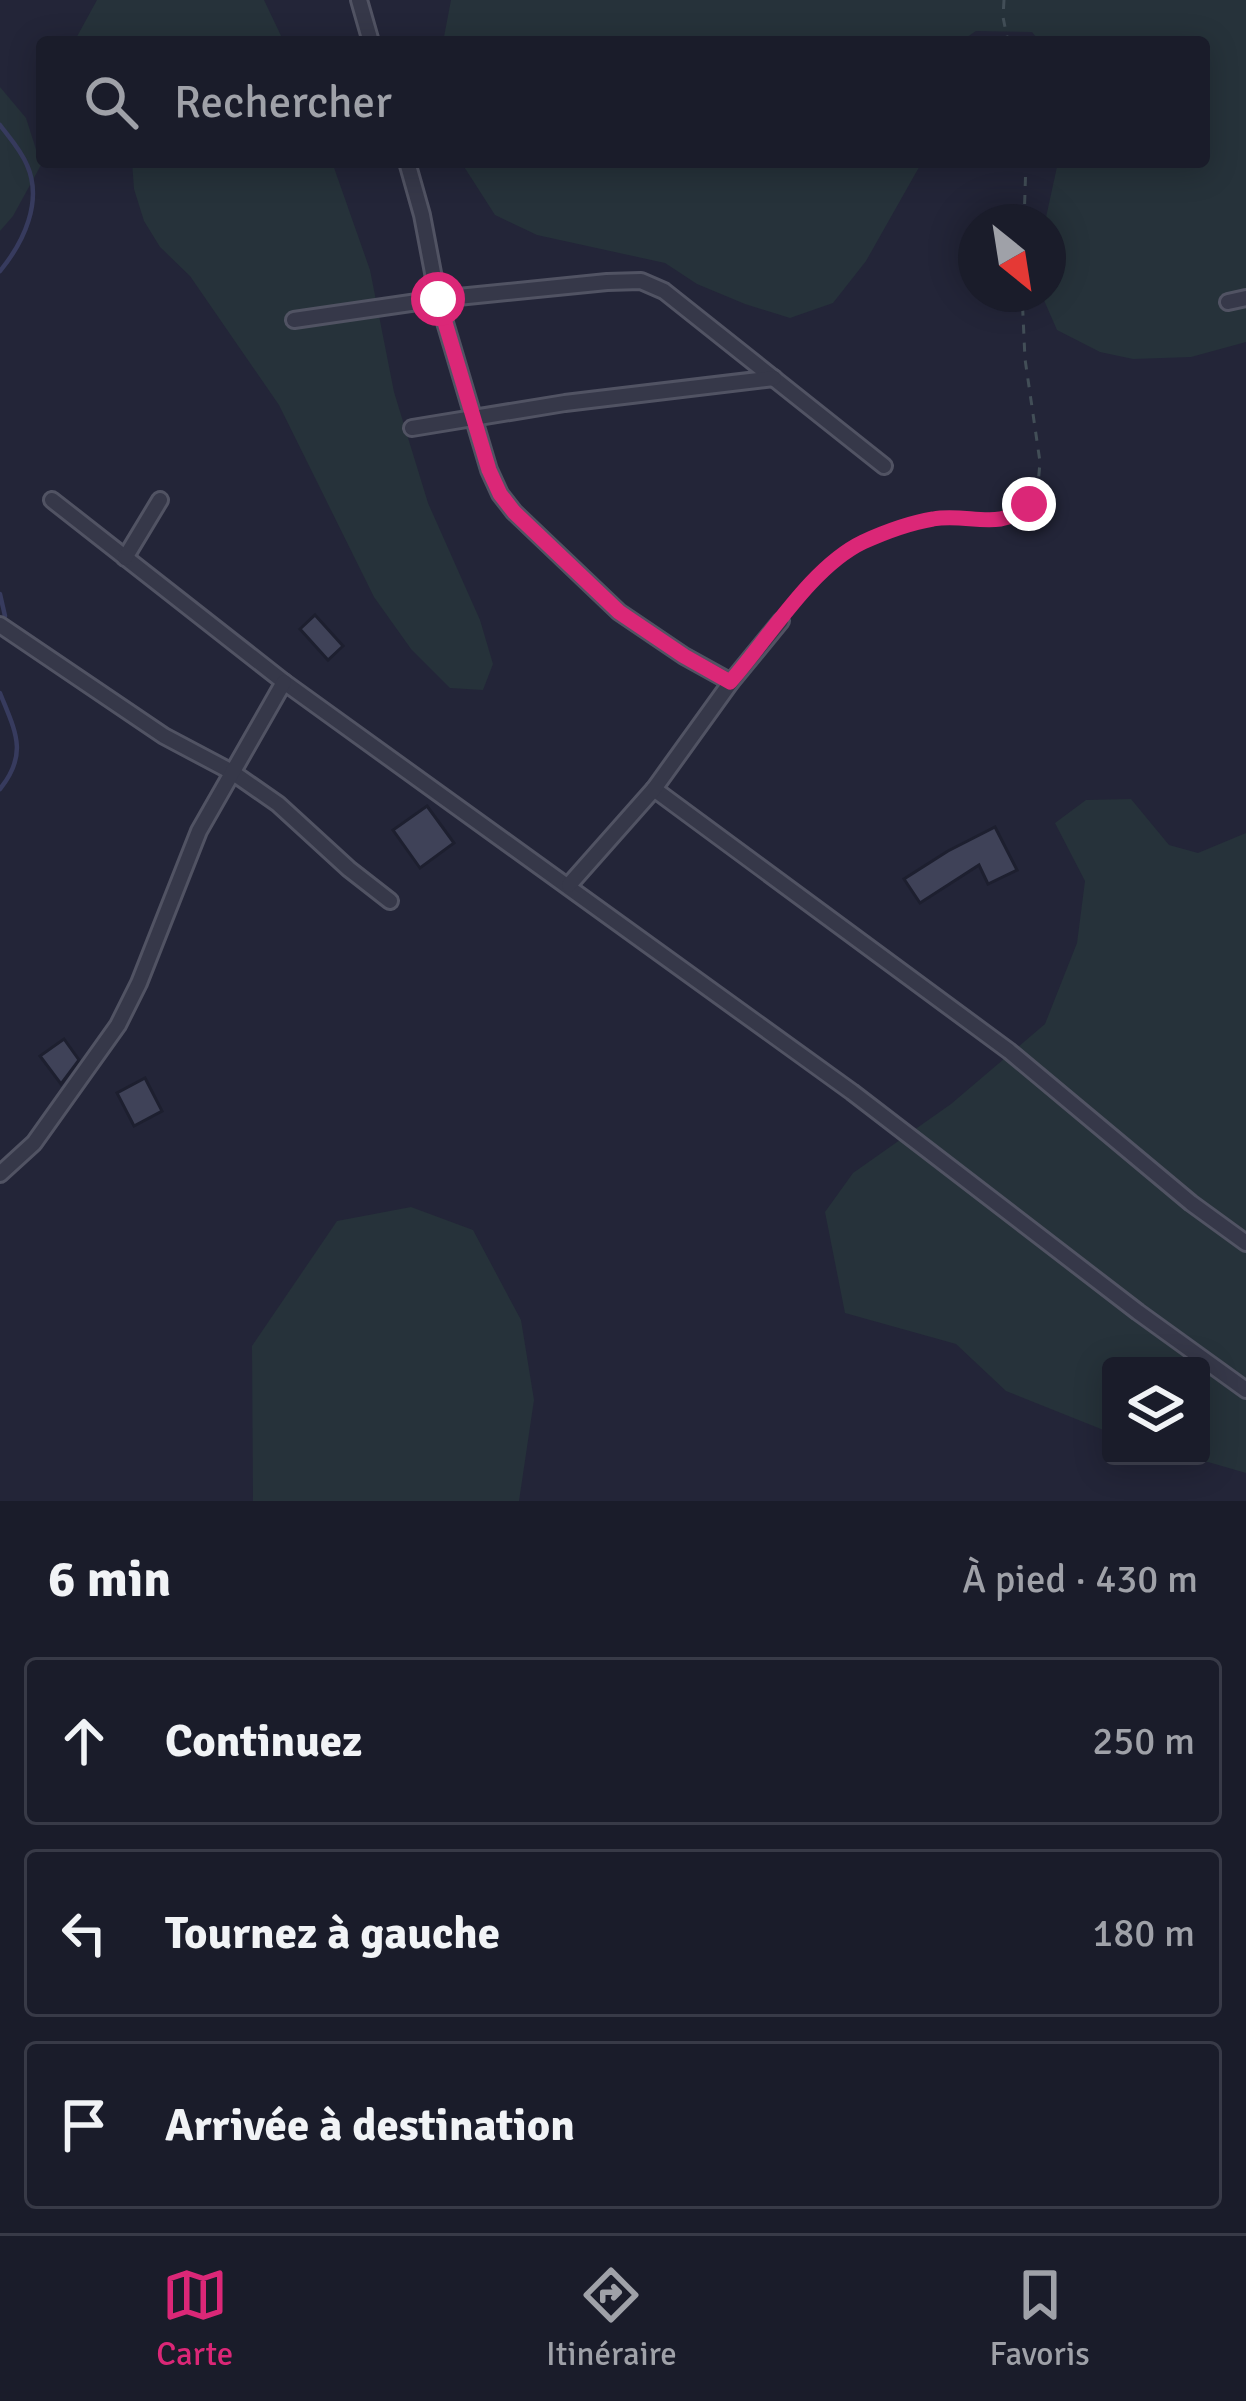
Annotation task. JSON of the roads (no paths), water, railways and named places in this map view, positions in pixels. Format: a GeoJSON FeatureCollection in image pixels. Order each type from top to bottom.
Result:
{"type":"FeatureCollection","features":[{"type":"Feature","properties":{"kind":"street"},"geometry":{"type":"LineString","coordinates":[[359,0],[369,36]]}},
{"type":"Feature","properties":{"kind":"street"},"geometry":{"type":"LineString","coordinates":[[409,168],[438,299],[500,494],[529,528],[619,612],[730,682]]}},
{"type":"Feature","properties":{"kind":"street"},"geometry":{"type":"LineString","coordinates":[[293,320],[438,299],[640,281],[664,291],[884,466]]}},
{"type":"Feature","properties":{"kind":"street"},"geometry":{"type":"LineString","coordinates":[[1228,302],[1246,298]]}},
{"type":"Feature","properties":{"kind":"street"},"geometry":{"type":"LineString","coordinates":[[412,428],[774,378]]}},
{"type":"Feature","properties":{"kind":"street"},"geometry":{"type":"LineString","coordinates":[[52,500],[284,682],[852,1092],[1246,1390]]}},
{"type":"Feature","properties":{"kind":"street"},"geometry":{"type":"LineString","coordinates":[[125,558],[160,500]]}},
{"type":"Feature","properties":{"kind":"street"},"geometry":{"type":"LineString","coordinates":[[569,885],[654,789],[730,682],[781,621]]}},
{"type":"Feature","properties":{"kind":"street"},"geometry":{"type":"LineString","coordinates":[[0,625],[164,736],[232,772],[278,804],[391,901]]}},
{"type":"Feature","properties":{"kind":"street"},"geometry":{"type":"LineString","coordinates":[[0,1174],[34,1143],[118,1025],[199,831],[284,682]]}},
{"type":"Feature","properties":{"kind":"street"},"geometry":{"type":"LineString","coordinates":[[654,789],[1009,1051],[1246,1244]]}},
{"type":"Feature","properties":{"kind":"waterway"},"geometry":{"type":"LineString","coordinates":[[0,125],[24,159],[33,193],[23,234],[0,271]]}},
{"type":"Feature","properties":{"kind":"waterway"},"geometry":{"type":"LineString","coordinates":[[0,594],[3,621]]}},
{"type":"Feature","properties":{"kind":"waterway"},"geometry":{"type":"LineString","coordinates":[[0,693],[17,753],[0,789]]}}]}
